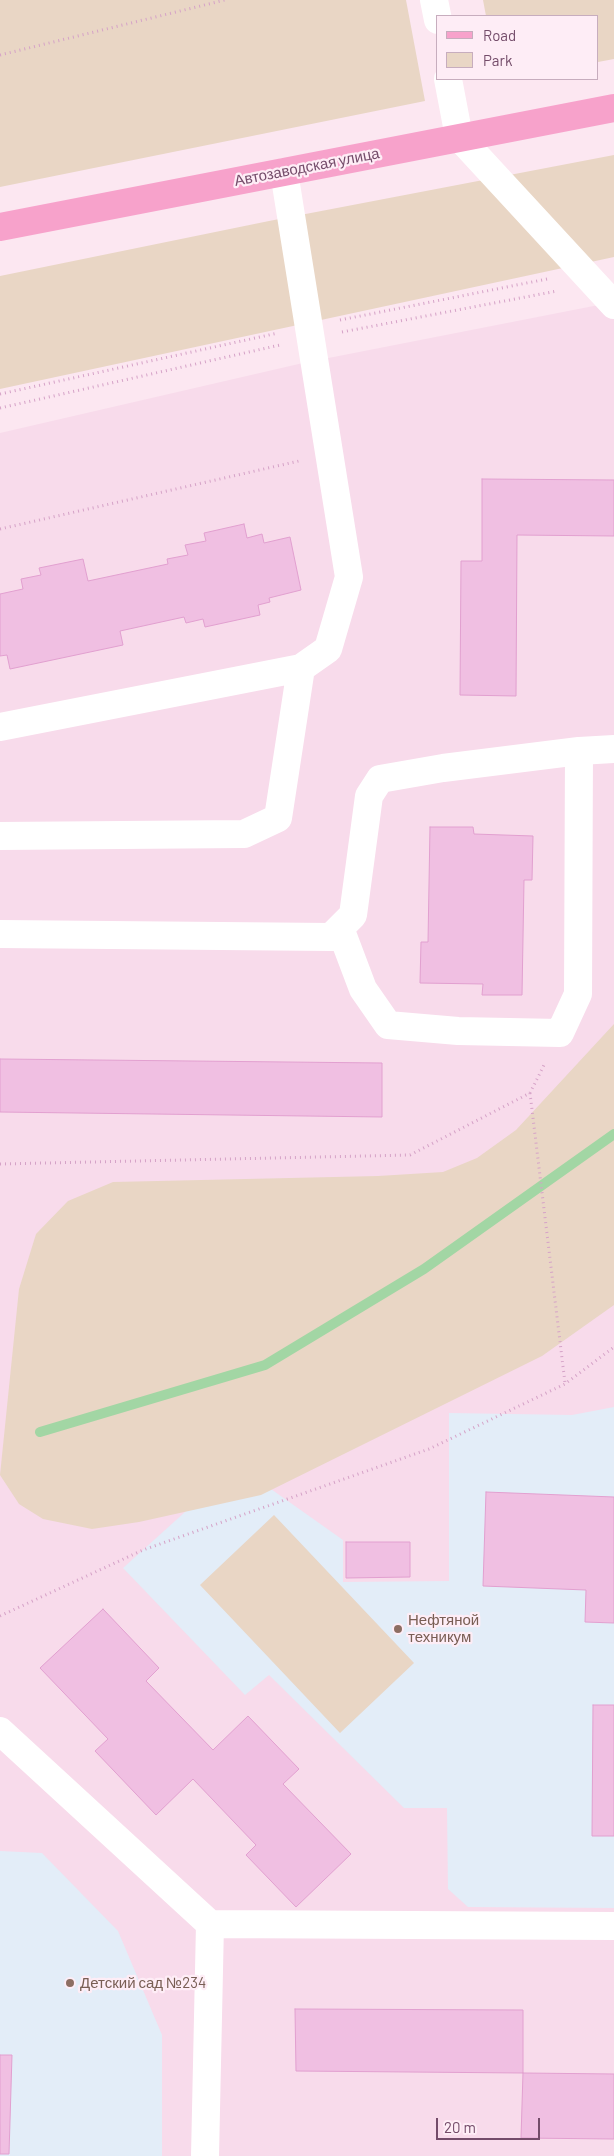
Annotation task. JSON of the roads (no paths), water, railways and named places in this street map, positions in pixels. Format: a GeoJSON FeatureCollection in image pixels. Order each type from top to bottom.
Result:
{"type":"FeatureCollection","features":[{"type":"Feature","properties":{"kind":"main road","name":"Автозаводская улица"},"geometry":{"type":"LineString","coordinates":[[0,227],[614,108]]}},
{"type":"Feature","properties":{"kind":"lane"},"geometry":{"type":"LineString","coordinates":[[434,0],[437,15]]}},
{"type":"Feature","properties":{"kind":"lane"},"geometry":{"type":"LineString","coordinates":[[448,80],[459,137],[614,305]]}},
{"type":"Feature","properties":{"kind":"lane"},"geometry":{"type":"LineString","coordinates":[[0,727],[301,668],[328,649],[349,577],[284,172]]}},
{"type":"Feature","properties":{"kind":"lane"},"geometry":{"type":"LineString","coordinates":[[0,836],[244,834],[278,818],[301,668]]}},
{"type":"Feature","properties":{"kind":"lane"},"geometry":{"type":"LineString","coordinates":[[0,934],[331,936],[354,915],[369,796],[380,779],[442,768],[579,751],[614,749]]}},
{"type":"Feature","properties":{"kind":"lane"},"geometry":{"type":"LineString","coordinates":[[340,928],[363,989],[388,1025],[458,1031],[560,1033],[578,994],[579,751]]}},
{"type":"Feature","properties":{"kind":"lane"},"geometry":{"type":"LineString","coordinates":[[0,1732],[210,1924],[614,1926]]}},
{"type":"Feature","properties":{"kind":"lane"},"geometry":{"type":"LineString","coordinates":[[205,2156],[210,1924]]}},
{"type":"Feature","properties":{"kind":"waterway"},"geometry":{"type":"LineString","coordinates":[[40,1432],[265,1365],[424,1269],[614,1134]]}},
{"type":"Feature","properties":{"kind":"place","name":"Нефтяной техникум"},"geometry":{"type":"Point","coordinates":[398,1629]}},
{"type":"Feature","properties":{"kind":"place","name":"Детский сад №234"},"geometry":{"type":"Point","coordinates":[70,1983]}}]}
